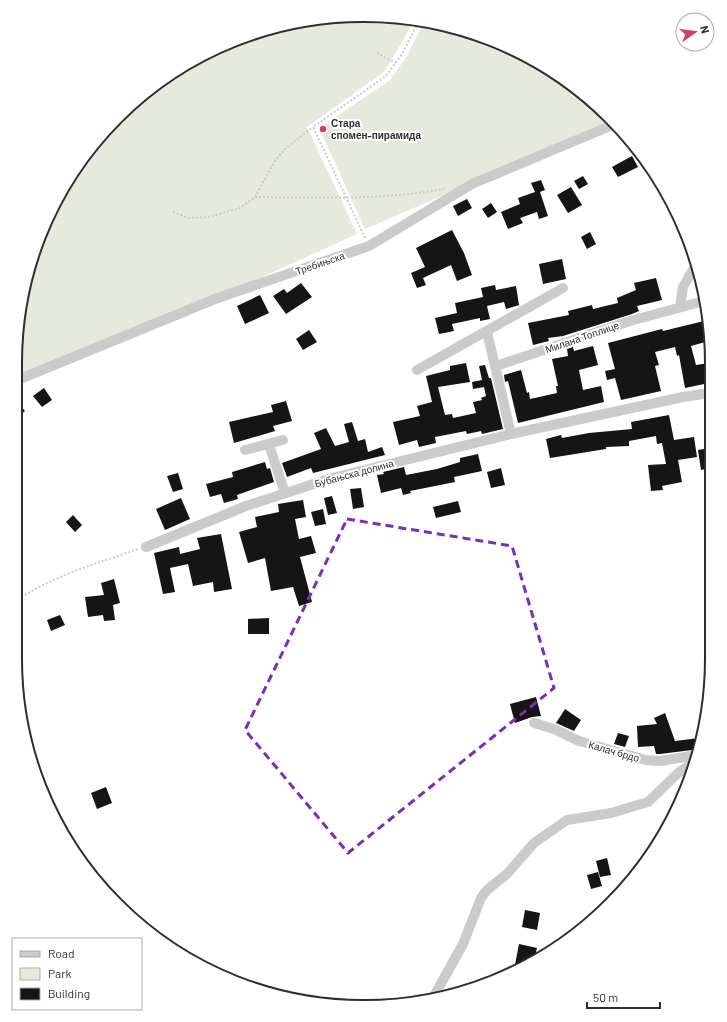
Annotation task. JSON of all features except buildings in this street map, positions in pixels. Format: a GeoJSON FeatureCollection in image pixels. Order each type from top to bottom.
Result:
{"type":"FeatureCollection","features":[{"type":"Feature","properties":{"kind":"street","name":"Требињска"},"geometry":{"type":"LineString","coordinates":[[22,378],[215,299],[369,246],[472,184],[609,126]]}},
{"type":"Feature","properties":{"kind":"street"},"geometry":{"type":"LineString","coordinates":[[680,307],[683,287],[692,271]]}},
{"type":"Feature","properties":{"kind":"street"},"geometry":{"type":"LineString","coordinates":[[417,370],[563,288]]}},
{"type":"Feature","properties":{"kind":"street","name":"Милана Топлице"},"geometry":{"type":"LineString","coordinates":[[496,366],[630,321],[699,302]]}},
{"type":"Feature","properties":{"kind":"street"},"geometry":{"type":"LineString","coordinates":[[487,332],[511,434]]}},
{"type":"Feature","properties":{"kind":"street","name":"Бубањска долина"},"geometry":{"type":"LineString","coordinates":[[146,547],[223,515],[332,478],[511,434],[683,397],[705,394]]}},
{"type":"Feature","properties":{"kind":"street"},"geometry":{"type":"LineString","coordinates":[[245,450],[269,445],[283,440]]}},
{"type":"Feature","properties":{"kind":"street"},"geometry":{"type":"LineString","coordinates":[[269,445],[285,493]]}},
{"type":"Feature","properties":{"kind":"street","name":"Калач брдо"},"geometry":{"type":"LineString","coordinates":[[534,723],[554,729],[579,741],[642,759],[660,761],[690,757]]}},
{"type":"Feature","properties":{"kind":"street"},"geometry":{"type":"LineString","coordinates":[[437,991],[463,944],[481,898],[487,890],[516,865],[534,843],[567,820],[611,813],[648,802],[688,765]]}},
{"type":"Feature","properties":{"kind":"path"},"geometry":{"type":"LineString","coordinates":[[173,212],[189,218],[209,217],[240,208],[255,197],[275,161],[286,148],[313,127],[386,76],[416,26]]}},
{"type":"Feature","properties":{"kind":"path"},"geometry":{"type":"LineString","coordinates":[[377,53],[395,63]]}},
{"type":"Feature","properties":{"kind":"path"},"geometry":{"type":"LineString","coordinates":[[313,127],[369,246]]}},
{"type":"Feature","properties":{"kind":"path"},"geometry":{"type":"LineString","coordinates":[[255,197],[346,198],[408,196],[451,188]]}},
{"type":"Feature","properties":{"kind":"path"},"geometry":{"type":"LineString","coordinates":[[22,598],[39,588],[85,567],[146,547]]}},
{"type":"Feature","properties":{"kind":"highlighted area"},"geometry":{"type":"Polygon","coordinates":[[[347,519],[512,546],[554,688],[348,853],[245,730],[347,519]]]}},
{"type":"Feature","properties":{"kind":"green space"},"geometry":{"type":"Polygon","coordinates":[[[364,22],[412,26],[384,72],[307,127],[357,234],[238,288],[140,325],[22,373],[25,319],[40,254],[57,212],[80,174],[107,138],[138,107],[174,80],[212,57],[254,40],[319,25],[364,22]]]}},
{"type":"Feature","properties":{"kind":"green space"},"geometry":{"type":"Polygon","coordinates":[[[421,27],[473,40],[515,57],[534,68],[571,93],[589,107],[607,124],[365,229],[319,128],[390,80],[407,56],[421,27]]]}},
{"type":"Feature","properties":{"kind":"place","name":"Стара спомен-пирамида"},"geometry":{"type":"Point","coordinates":[323,129]}}]}
